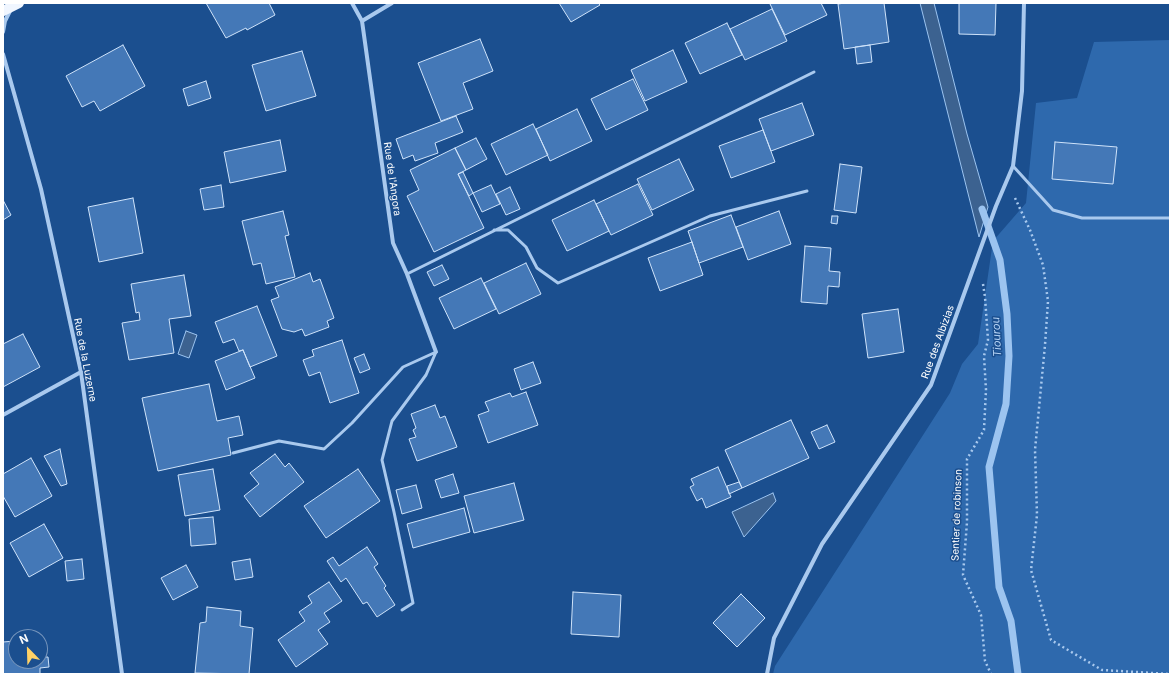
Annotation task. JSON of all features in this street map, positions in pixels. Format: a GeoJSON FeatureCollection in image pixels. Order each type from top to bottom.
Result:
{"type":"FeatureCollection","features":[{"type":"Feature","properties":{"kind":"street","name":"Rue de l'Angora"},"geometry":{"type":"LineString","coordinates":[[352,3],[362,21],[394,243],[436,352]]}},
{"type":"Feature","properties":{"kind":"street"},"geometry":{"type":"LineString","coordinates":[[362,21],[392,3]]}},
{"type":"Feature","properties":{"kind":"street","name":"Rue des Albizias"},"geometry":{"type":"LineString","coordinates":[[767,674],[774,638],[822,544],[931,385],[996,206],[1013,166],[1022,91],[1024,3]]}},
{"type":"Feature","properties":{"kind":"street"},"geometry":{"type":"LineString","coordinates":[[3,32],[5,21],[11,6]]}},
{"type":"Feature","properties":{"kind":"street","name":"Rue de la Luzerne"},"geometry":{"type":"LineString","coordinates":[[3,54],[41,189],[81,372],[122,674]]}},
{"type":"Feature","properties":{"kind":"street"},"geometry":{"type":"LineString","coordinates":[[3,415],[81,372]]}},
{"type":"Feature","properties":{"kind":"lane"},"geometry":{"type":"LineString","coordinates":[[407,274],[814,72]]}},
{"type":"Feature","properties":{"kind":"lane"},"geometry":{"type":"LineString","coordinates":[[1013,166],[1053,210],[1082,218],[1170,218]]}},
{"type":"Feature","properties":{"kind":"lane"},"geometry":{"type":"LineString","coordinates":[[492,231],[508,230],[526,247],[537,268],[558,283],[710,216],[807,191]]}},
{"type":"Feature","properties":{"kind":"lane"},"geometry":{"type":"LineString","coordinates":[[233,453],[279,441],[324,449],[352,423],[403,367],[436,352]]}},
{"type":"Feature","properties":{"kind":"lane"},"geometry":{"type":"LineString","coordinates":[[402,610],[413,603],[382,460],[392,421],[426,375],[436,352]]}},
{"type":"Feature","properties":{"kind":"path"},"geometry":{"type":"LineString","coordinates":[[1007,181],[1030,230],[1043,265],[1048,301],[1035,450],[1037,515],[1032,570],[1051,640],[1102,670],[1170,674]]}},
{"type":"Feature","properties":{"kind":"path","name":"Sentier de robinson"},"geometry":{"type":"LineString","coordinates":[[977,261],[985,297],[988,340],[984,356],[986,390],[984,430],[967,459],[967,522],[963,574],[981,615],[985,661],[991,674]]}},
{"type":"Feature","properties":{"kind":"shaded area"},"geometry":{"type":"Polygon","coordinates":[[[920,3],[934,3],[967,134],[988,207],[979,237],[920,3]]]}},
{"type":"Feature","properties":{"kind":"shaded area"},"geometry":{"type":"Polygon","coordinates":[[[1170,40],[1170,674],[773,674],[775,666],[950,393],[962,364],[978,344],[993,241],[1026,203],[1036,103],[1077,98],[1094,42],[1170,40]]]}},
{"type":"Feature","properties":{"kind":"shaded area"},"geometry":{"type":"Polygon","coordinates":[[[186,331],[197,335],[189,358],[178,354],[186,331]]]}},
{"type":"Feature","properties":{"kind":"shaded area"},"geometry":{"type":"Polygon","coordinates":[[[773,493],[776,501],[744,537],[732,512],[773,493]]]}},
{"type":"Feature","properties":{"kind":"building"},"geometry":{"type":"Polygon","coordinates":[[[206,3],[269,3],[275,15],[247,30],[246,28],[226,38],[206,3]]]}},
{"type":"Feature","properties":{"kind":"building"},"geometry":{"type":"Polygon","coordinates":[[[559,3],[598,3],[600,5],[571,22],[559,3]]]}},
{"type":"Feature","properties":{"kind":"building"},"geometry":{"type":"Polygon","coordinates":[[[821,3],[827,15],[785,35],[770,4],[821,3]]]}},
{"type":"Feature","properties":{"kind":"building"},"geometry":{"type":"Polygon","coordinates":[[[884,3],[889,42],[844,49],[838,4],[884,3]]]}},
{"type":"Feature","properties":{"kind":"building"},"geometry":{"type":"Polygon","coordinates":[[[959,3],[996,3],[995,35],[959,34],[959,3]]]}},
{"type":"Feature","properties":{"kind":"building"},"geometry":{"type":"Polygon","coordinates":[[[772,9],[787,41],[745,60],[730,29],[772,9]]]}},
{"type":"Feature","properties":{"kind":"building"},"geometry":{"type":"Polygon","coordinates":[[[727,23],[742,55],[700,74],[685,43],[727,23]]]}},
{"type":"Feature","properties":{"kind":"building"},"geometry":{"type":"Polygon","coordinates":[[[480,39],[493,71],[463,83],[473,109],[441,121],[418,63],[480,39]]]}},
{"type":"Feature","properties":{"kind":"building"},"geometry":{"type":"Polygon","coordinates":[[[123,45],[145,86],[100,111],[94,101],[82,107],[66,76],[123,45]]]}},
{"type":"Feature","properties":{"kind":"building"},"geometry":{"type":"Polygon","coordinates":[[[870,45],[872,62],[857,64],[855,47],[870,45]]]}},
{"type":"Feature","properties":{"kind":"building"},"geometry":{"type":"Polygon","coordinates":[[[673,50],[687,82],[645,101],[631,70],[673,50]]]}},
{"type":"Feature","properties":{"kind":"building"},"geometry":{"type":"Polygon","coordinates":[[[302,51],[316,96],[266,111],[252,65],[302,51]]]}},
{"type":"Feature","properties":{"kind":"building"},"geometry":{"type":"Polygon","coordinates":[[[633,79],[648,110],[606,130],[591,99],[633,79]]]}},
{"type":"Feature","properties":{"kind":"building"},"geometry":{"type":"Polygon","coordinates":[[[206,81],[211,98],[188,106],[183,89],[206,81]]]}},
{"type":"Feature","properties":{"kind":"building"},"geometry":{"type":"Polygon","coordinates":[[[802,103],[814,135],[771,151],[759,119],[802,103]]]}},
{"type":"Feature","properties":{"kind":"building"},"geometry":{"type":"Polygon","coordinates":[[[577,109],[592,141],[550,161],[536,129],[577,109]]]}},
{"type":"Feature","properties":{"kind":"building"},"geometry":{"type":"Polygon","coordinates":[[[456,116],[463,132],[435,143],[438,153],[415,161],[413,155],[403,159],[396,139],[456,116]]]}},
{"type":"Feature","properties":{"kind":"building"},"geometry":{"type":"Polygon","coordinates":[[[533,124],[548,155],[506,175],[491,144],[533,124]]]}},
{"type":"Feature","properties":{"kind":"building"},"geometry":{"type":"Polygon","coordinates":[[[763,130],[775,162],[731,178],[719,146],[763,130]]]}},
{"type":"Feature","properties":{"kind":"building"},"geometry":{"type":"Polygon","coordinates":[[[476,138],[487,159],[466,170],[455,148],[476,138]]]}},
{"type":"Feature","properties":{"kind":"building"},"geometry":{"type":"Polygon","coordinates":[[[280,140],[286,171],[230,183],[224,152],[280,140]]]}},
{"type":"Feature","properties":{"kind":"building"},"geometry":{"type":"Polygon","coordinates":[[[1055,142],[1117,147],[1113,184],[1052,179],[1055,142]]]}},
{"type":"Feature","properties":{"kind":"building"},"geometry":{"type":"Polygon","coordinates":[[[455,148],[466,170],[458,174],[484,228],[434,252],[407,196],[419,190],[410,170],[455,148]]]}},
{"type":"Feature","properties":{"kind":"building"},"geometry":{"type":"Polygon","coordinates":[[[679,159],[694,190],[652,210],[637,179],[679,159]]]}},
{"type":"Feature","properties":{"kind":"building"},"geometry":{"type":"Polygon","coordinates":[[[840,164],[862,167],[856,213],[834,210],[840,164]]]}},
{"type":"Feature","properties":{"kind":"building"},"geometry":{"type":"Polygon","coordinates":[[[463,172],[473,193],[469,196],[458,174],[463,172]]]}},
{"type":"Feature","properties":{"kind":"building"},"geometry":{"type":"Polygon","coordinates":[[[638,184],[653,215],[611,235],[596,204],[638,184]]]}},
{"type":"Feature","properties":{"kind":"building"},"geometry":{"type":"Polygon","coordinates":[[[221,185],[224,207],[204,210],[200,189],[221,185]]]}},
{"type":"Feature","properties":{"kind":"building"},"geometry":{"type":"Polygon","coordinates":[[[491,185],[500,204],[482,212],[473,193],[491,185]]]}},
{"type":"Feature","properties":{"kind":"building"},"geometry":{"type":"Polygon","coordinates":[[[510,187],[520,209],[506,215],[496,194],[510,187]]]}},
{"type":"Feature","properties":{"kind":"building"},"geometry":{"type":"Polygon","coordinates":[[[133,198],[143,253],[99,262],[88,207],[133,198]]]}},
{"type":"Feature","properties":{"kind":"building"},"geometry":{"type":"Polygon","coordinates":[[[3,200],[11,215],[3,220],[3,200]]]}},
{"type":"Feature","properties":{"kind":"building"},"geometry":{"type":"Polygon","coordinates":[[[594,200],[609,231],[567,251],[552,220],[594,200]]]}},
{"type":"Feature","properties":{"kind":"building"},"geometry":{"type":"Polygon","coordinates":[[[283,211],[289,235],[285,236],[295,277],[266,284],[261,263],[253,265],[242,221],[283,211]]]}},
{"type":"Feature","properties":{"kind":"building"},"geometry":{"type":"Polygon","coordinates":[[[779,211],[791,244],[748,260],[736,227],[779,211]]]}},
{"type":"Feature","properties":{"kind":"building"},"geometry":{"type":"Polygon","coordinates":[[[731,215],[743,247],[699,263],[688,231],[731,215]]]}},
{"type":"Feature","properties":{"kind":"building"},"geometry":{"type":"Polygon","coordinates":[[[832,216],[838,216],[837,224],[831,223],[832,216]]]}},
{"type":"Feature","properties":{"kind":"building"},"geometry":{"type":"Polygon","coordinates":[[[692,242],[703,275],[660,291],[648,258],[692,242]]]}},
{"type":"Feature","properties":{"kind":"building"},"geometry":{"type":"Polygon","coordinates":[[[805,246],[831,248],[829,271],[840,272],[839,287],[828,286],[827,304],[801,302],[805,246]]]}},
{"type":"Feature","properties":{"kind":"building"},"geometry":{"type":"Polygon","coordinates":[[[526,263],[541,294],[499,314],[484,283],[526,263]]]}},
{"type":"Feature","properties":{"kind":"building"},"geometry":{"type":"Polygon","coordinates":[[[442,265],[449,279],[434,286],[427,272],[442,265]]]}},
{"type":"Feature","properties":{"kind":"building"},"geometry":{"type":"Polygon","coordinates":[[[310,273],[313,282],[320,279],[334,318],[327,321],[329,327],[305,336],[302,329],[294,332],[282,329],[271,300],[279,297],[275,287],[310,273]]]}},
{"type":"Feature","properties":{"kind":"building"},"geometry":{"type":"Polygon","coordinates":[[[184,275],[191,316],[169,319],[174,353],[129,360],[122,323],[140,320],[139,312],[136,313],[131,284],[184,275]]]}},
{"type":"Feature","properties":{"kind":"building"},"geometry":{"type":"Polygon","coordinates":[[[481,278],[496,309],[454,329],[439,298],[481,278]]]}},
{"type":"Feature","properties":{"kind":"building"},"geometry":{"type":"Polygon","coordinates":[[[257,306],[277,356],[250,367],[243,350],[239,351],[234,339],[223,343],[215,322],[257,306]]]}},
{"type":"Feature","properties":{"kind":"building"},"geometry":{"type":"Polygon","coordinates":[[[898,309],[904,352],[868,358],[862,314],[898,309]]]}},
{"type":"Feature","properties":{"kind":"building"},"geometry":{"type":"Polygon","coordinates":[[[23,334],[40,367],[3,387],[3,344],[23,334]]]}},
{"type":"Feature","properties":{"kind":"building"},"geometry":{"type":"Polygon","coordinates":[[[342,340],[359,393],[330,403],[320,372],[309,376],[303,360],[314,356],[312,350],[342,340]]]}},
{"type":"Feature","properties":{"kind":"building"},"geometry":{"type":"Polygon","coordinates":[[[243,350],[255,378],[226,390],[215,361],[243,350]]]}},
{"type":"Feature","properties":{"kind":"building"},"geometry":{"type":"Polygon","coordinates":[[[364,354],[370,369],[360,373],[354,358],[364,354]]]}},
{"type":"Feature","properties":{"kind":"building"},"geometry":{"type":"Polygon","coordinates":[[[533,362],[541,383],[521,390],[514,369],[533,362]]]}},
{"type":"Feature","properties":{"kind":"building"},"geometry":{"type":"Polygon","coordinates":[[[209,384],[217,421],[239,416],[243,435],[228,438],[231,455],[158,471],[142,398],[209,384]]]}},
{"type":"Feature","properties":{"kind":"building"},"geometry":{"type":"Polygon","coordinates":[[[526,392],[538,425],[488,443],[478,415],[489,411],[485,402],[510,393],[512,397],[526,392]]]}},
{"type":"Feature","properties":{"kind":"building"},"geometry":{"type":"Polygon","coordinates":[[[435,405],[440,418],[445,416],[457,447],[417,461],[409,439],[416,437],[413,430],[416,428],[411,414],[435,405]]]}},
{"type":"Feature","properties":{"kind":"building"},"geometry":{"type":"Polygon","coordinates":[[[791,420],[809,458],[742,488],[725,450],[791,420]]]}},
{"type":"Feature","properties":{"kind":"building"},"geometry":{"type":"Polygon","coordinates":[[[827,425],[835,442],[819,449],[811,432],[827,425]]]}},
{"type":"Feature","properties":{"kind":"building"},"geometry":{"type":"Polygon","coordinates":[[[60,449],[67,484],[61,486],[44,456],[60,449]]]}},
{"type":"Feature","properties":{"kind":"building"},"geometry":{"type":"Polygon","coordinates":[[[275,454],[285,467],[289,463],[304,482],[260,517],[244,496],[259,484],[250,473],[275,454]]]}},
{"type":"Feature","properties":{"kind":"building"},"geometry":{"type":"Polygon","coordinates":[[[31,458],[52,496],[15,517],[3,496],[3,474],[31,458]]]}},
{"type":"Feature","properties":{"kind":"building"},"geometry":{"type":"Polygon","coordinates":[[[718,467],[731,497],[706,508],[702,498],[697,501],[690,487],[694,485],[691,479],[718,467]]]}},
{"type":"Feature","properties":{"kind":"building"},"geometry":{"type":"Polygon","coordinates":[[[213,469],[220,510],[185,516],[178,475],[213,469]]]}},
{"type":"Feature","properties":{"kind":"building"},"geometry":{"type":"Polygon","coordinates":[[[358,469],[380,501],[326,538],[304,506],[358,469]]]}},
{"type":"Feature","properties":{"kind":"building"},"geometry":{"type":"Polygon","coordinates":[[[453,474],[459,493],[441,498],[435,480],[453,474]]]}},
{"type":"Feature","properties":{"kind":"building"},"geometry":{"type":"Polygon","coordinates":[[[739,482],[742,488],[729,494],[727,486],[739,482]]]}},
{"type":"Feature","properties":{"kind":"building"},"geometry":{"type":"Polygon","coordinates":[[[514,483],[524,520],[474,533],[464,496],[514,483]]]}},
{"type":"Feature","properties":{"kind":"building"},"geometry":{"type":"Polygon","coordinates":[[[416,485],[422,508],[402,514],[396,490],[416,485]]]}},
{"type":"Feature","properties":{"kind":"building"},"geometry":{"type":"Polygon","coordinates":[[[464,508],[470,532],[413,548],[407,524],[464,508]]]}},
{"type":"Feature","properties":{"kind":"building"},"geometry":{"type":"Polygon","coordinates":[[[213,517],[216,544],[191,546],[189,519],[213,517]]]}},
{"type":"Feature","properties":{"kind":"building"},"geometry":{"type":"Polygon","coordinates":[[[44,524],[63,558],[29,577],[10,543],[44,524]]]}},
{"type":"Feature","properties":{"kind":"building"},"geometry":{"type":"Polygon","coordinates":[[[367,547],[378,564],[374,567],[386,586],[384,588],[395,605],[377,617],[367,602],[363,604],[346,578],[341,582],[327,561],[333,557],[339,566],[367,547]]]}},
{"type":"Feature","properties":{"kind":"building"},"geometry":{"type":"Polygon","coordinates":[[[82,559],[84,579],[67,581],[65,561],[82,559]]]}},
{"type":"Feature","properties":{"kind":"building"},"geometry":{"type":"Polygon","coordinates":[[[250,559],[253,577],[235,580],[232,562],[250,559]]]}},
{"type":"Feature","properties":{"kind":"building"},"geometry":{"type":"Polygon","coordinates":[[[186,565],[198,587],[173,600],[161,578],[186,565]]]}},
{"type":"Feature","properties":{"kind":"building"},"geometry":{"type":"Polygon","coordinates":[[[329,582],[342,601],[324,613],[330,622],[318,630],[328,644],[296,667],[278,640],[305,621],[299,612],[312,603],[308,596],[329,582]]]}},
{"type":"Feature","properties":{"kind":"building"},"geometry":{"type":"Polygon","coordinates":[[[573,592],[621,595],[619,637],[571,634],[573,592]]]}},
{"type":"Feature","properties":{"kind":"building"},"geometry":{"type":"Polygon","coordinates":[[[741,594],[765,618],[737,647],[713,623],[741,594]]]}},
{"type":"Feature","properties":{"kind":"building"},"geometry":{"type":"Polygon","coordinates":[[[207,607],[241,611],[240,626],[253,628],[249,674],[195,673],[200,623],[206,622],[207,607]]]}},
{"type":"Feature","properties":{"kind":"building"},"geometry":{"type":"Polygon","coordinates":[[[3,642],[8,642],[8,669],[40,669],[40,674],[3,674],[3,642]]]}},
{"type":"Feature","properties":{"kind":"waterway","name":"Tiourou"},"geometry":{"type":"LineString","coordinates":[[982,209],[1000,260],[1007,314],[1009,356],[1006,404],[989,467],[999,587],[1011,621],[1018,674]]}}]}
